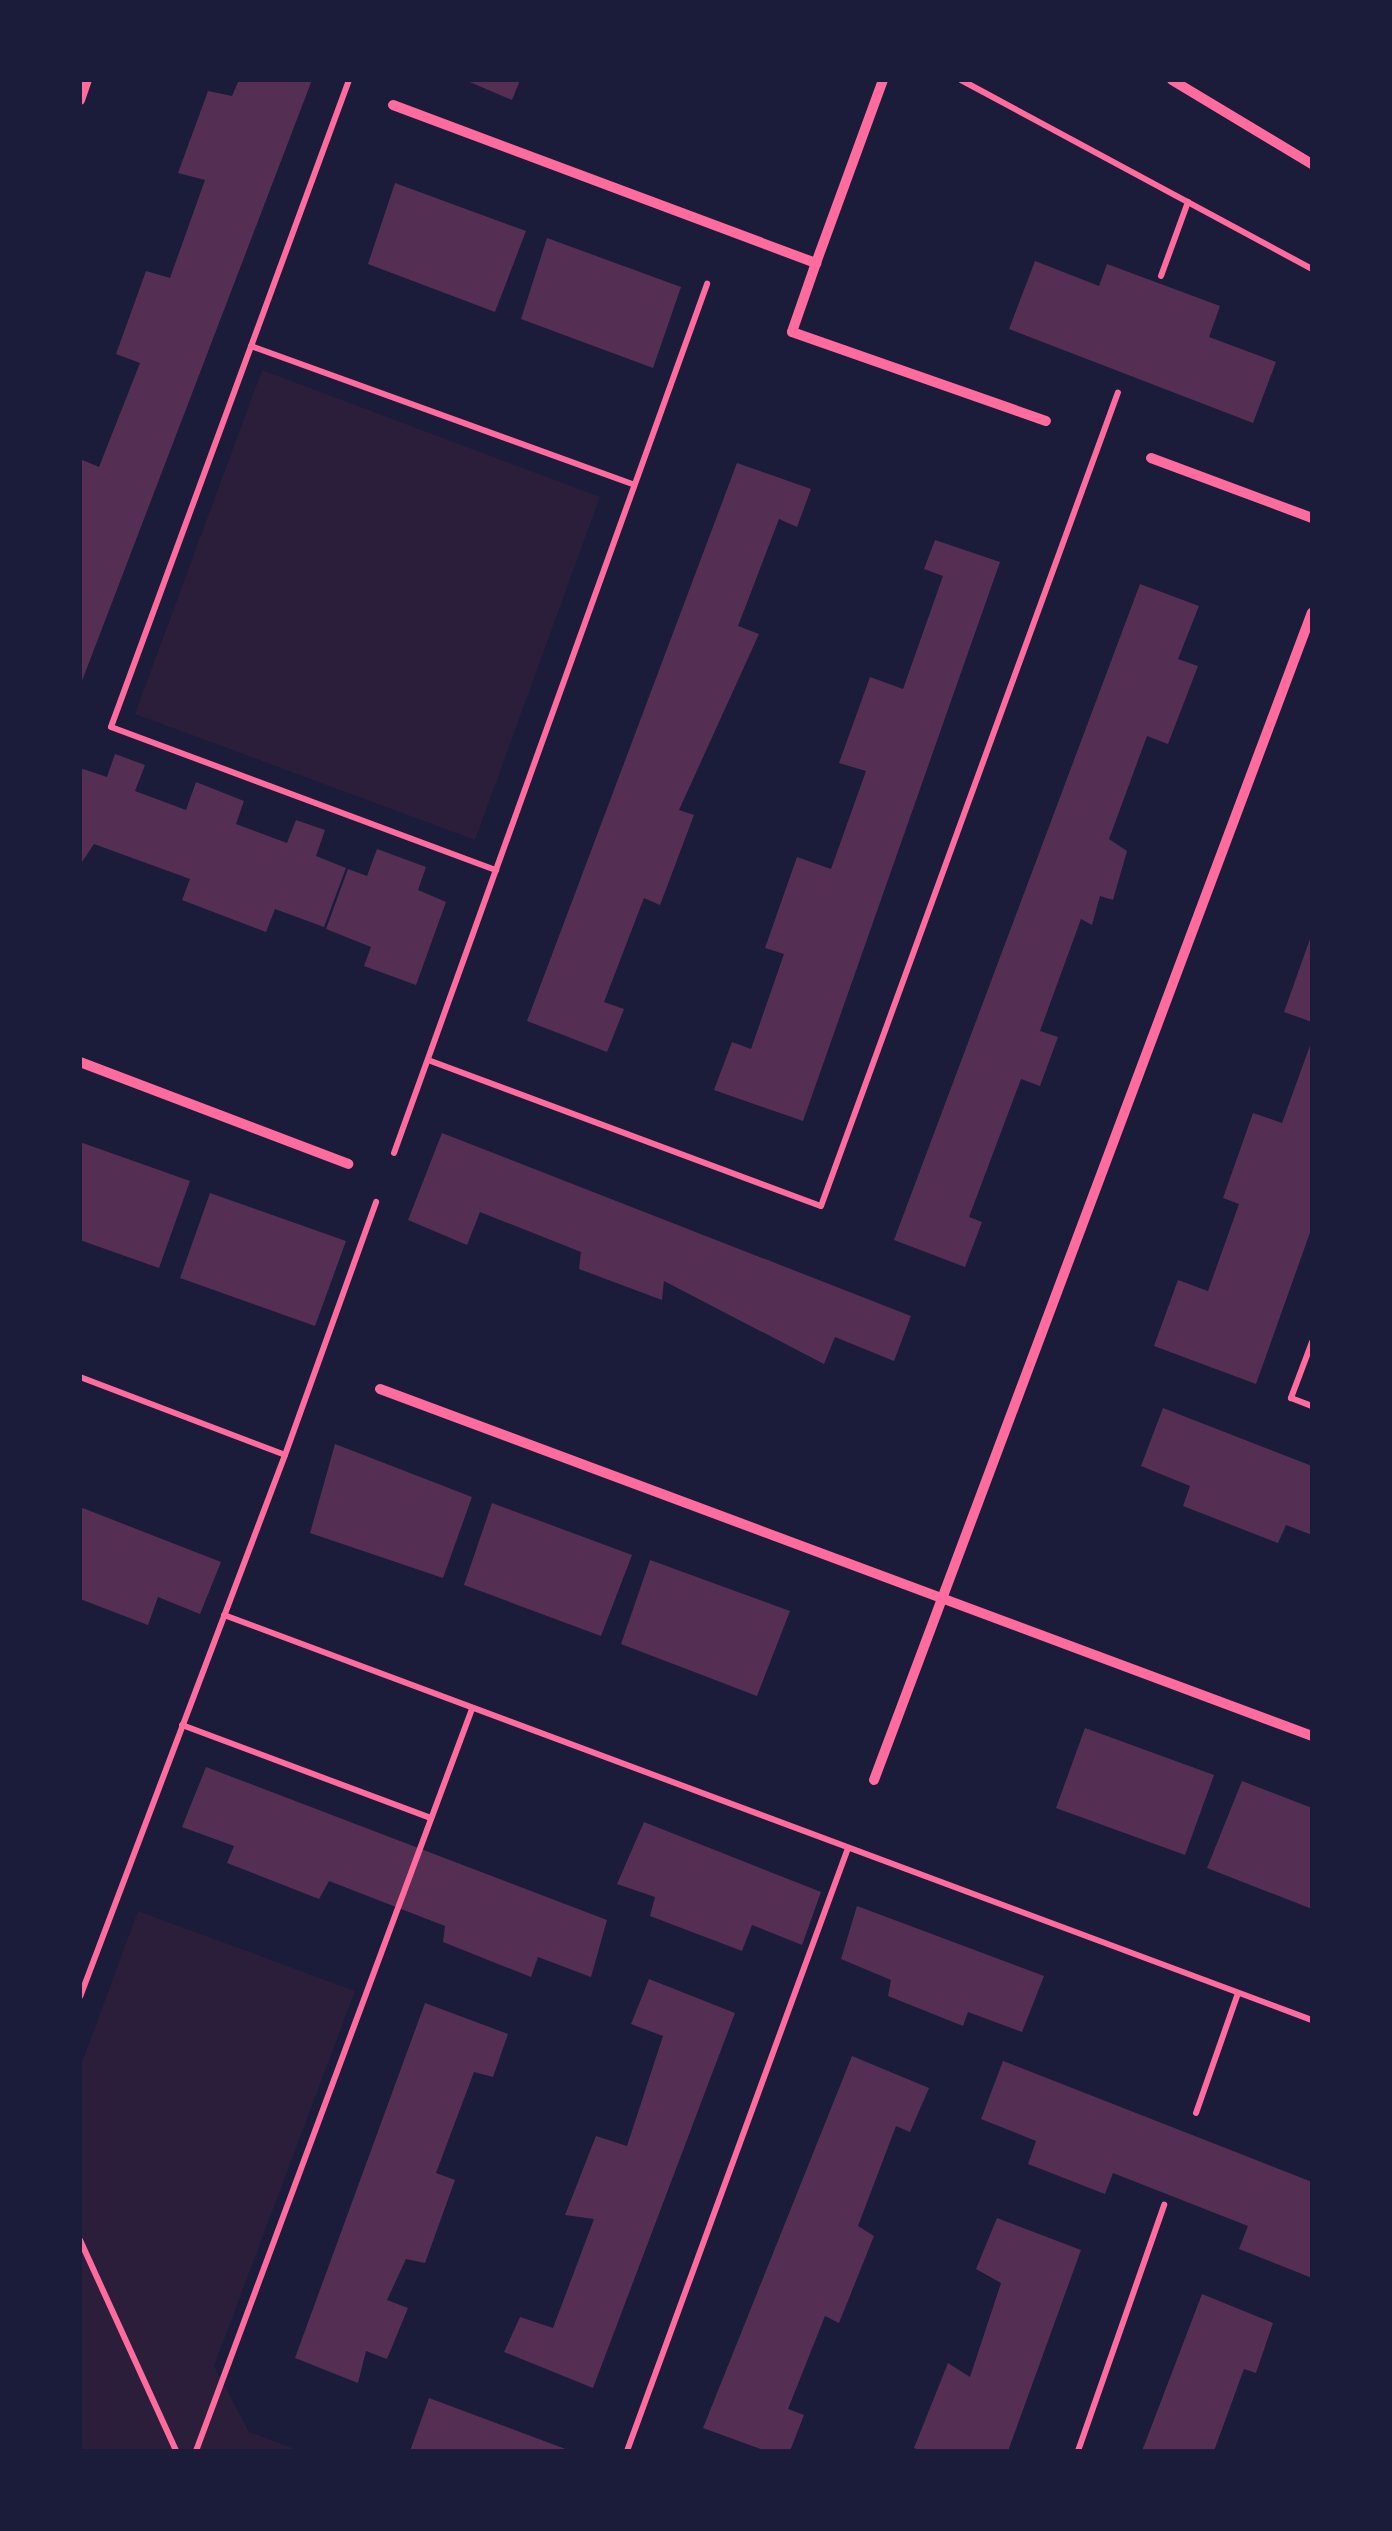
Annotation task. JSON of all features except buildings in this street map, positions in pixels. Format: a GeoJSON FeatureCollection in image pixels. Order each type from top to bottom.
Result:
{"type":"FeatureCollection","features":[{"type":"Feature","properties":{"kind":"street"},"geometry":{"type":"LineString","coordinates":[[80,100],[88,80]]}},
{"type":"Feature","properties":{"kind":"street"},"geometry":{"type":"LineString","coordinates":[[883,80],[792,332],[1046,422]]}},
{"type":"Feature","properties":{"kind":"street"},"geometry":{"type":"LineString","coordinates":[[1172,80],[1312,164]]}},
{"type":"Feature","properties":{"kind":"street"},"geometry":{"type":"LineString","coordinates":[[393,105],[816,263]]}},
{"type":"Feature","properties":{"kind":"street"},"geometry":{"type":"LineString","coordinates":[[1151,458],[1312,518]]}},
{"type":"Feature","properties":{"kind":"street"},"geometry":{"type":"LineString","coordinates":[[874,1780],[1312,612]]}},
{"type":"Feature","properties":{"kind":"street"},"geometry":{"type":"LineString","coordinates":[[80,1062],[348,1164]]}},
{"type":"Feature","properties":{"kind":"street"},"geometry":{"type":"LineString","coordinates":[[380,1389],[944,1592],[1312,1736]]}},
{"type":"Feature","properties":{"kind":"path"},"geometry":{"type":"LineString","coordinates":[[348,80],[110,727],[496,870]]}},
{"type":"Feature","properties":{"kind":"path"},"geometry":{"type":"LineString","coordinates":[[961,80],[1312,269]]}},
{"type":"Feature","properties":{"kind":"path"},"geometry":{"type":"LineString","coordinates":[[1160,276],[1188,202]]}},
{"type":"Feature","properties":{"kind":"path"},"geometry":{"type":"LineString","coordinates":[[389,1168],[706,284]]}},
{"type":"Feature","properties":{"kind":"path"},"geometry":{"type":"LineString","coordinates":[[251,346],[634,485]]}},
{"type":"Feature","properties":{"kind":"path"},"geometry":{"type":"LineString","coordinates":[[428,1060],[820,1206],[1118,392]]}},
{"type":"Feature","properties":{"kind":"path"},"geometry":{"type":"LineString","coordinates":[[80,1998],[286,1455],[382,1186]]}},
{"type":"Feature","properties":{"kind":"path"},"geometry":{"type":"LineString","coordinates":[[1312,1342],[1292,1398],[1312,1406]]}},
{"type":"Feature","properties":{"kind":"path"},"geometry":{"type":"LineString","coordinates":[[80,1377],[286,1455]]}},
{"type":"Feature","properties":{"kind":"path"},"geometry":{"type":"LineString","coordinates":[[224,1616],[1312,2020]]}},
{"type":"Feature","properties":{"kind":"path"},"geometry":{"type":"LineString","coordinates":[[196,2451],[472,1708]]}},
{"type":"Feature","properties":{"kind":"path"},"geometry":{"type":"LineString","coordinates":[[182,1725],[431,1818]]}},
{"type":"Feature","properties":{"kind":"path"},"geometry":{"type":"LineString","coordinates":[[627,2451],[848,1848]]}},
{"type":"Feature","properties":{"kind":"path"},"geometry":{"type":"LineString","coordinates":[[1196,2113],[1238,1993]]}},
{"type":"Feature","properties":{"kind":"path"},"geometry":{"type":"LineString","coordinates":[[1078,2451],[1164,2206]]}},
{"type":"Feature","properties":{"kind":"path"},"geometry":{"type":"LineString","coordinates":[[80,2240],[176,2451]]}},
{"type":"Feature","properties":{"kind":"shaded area"},"geometry":{"type":"Polygon","coordinates":[[[262,370],[600,497],[475,840],[135,714],[262,370]]]}},
{"type":"Feature","properties":{"kind":"shaded area"},"geometry":{"type":"Polygon","coordinates":[[[138,1911],[355,1991],[214,2366],[249,2432],[300,2451],[80,2451],[80,2068],[138,1911]]]}}]}
